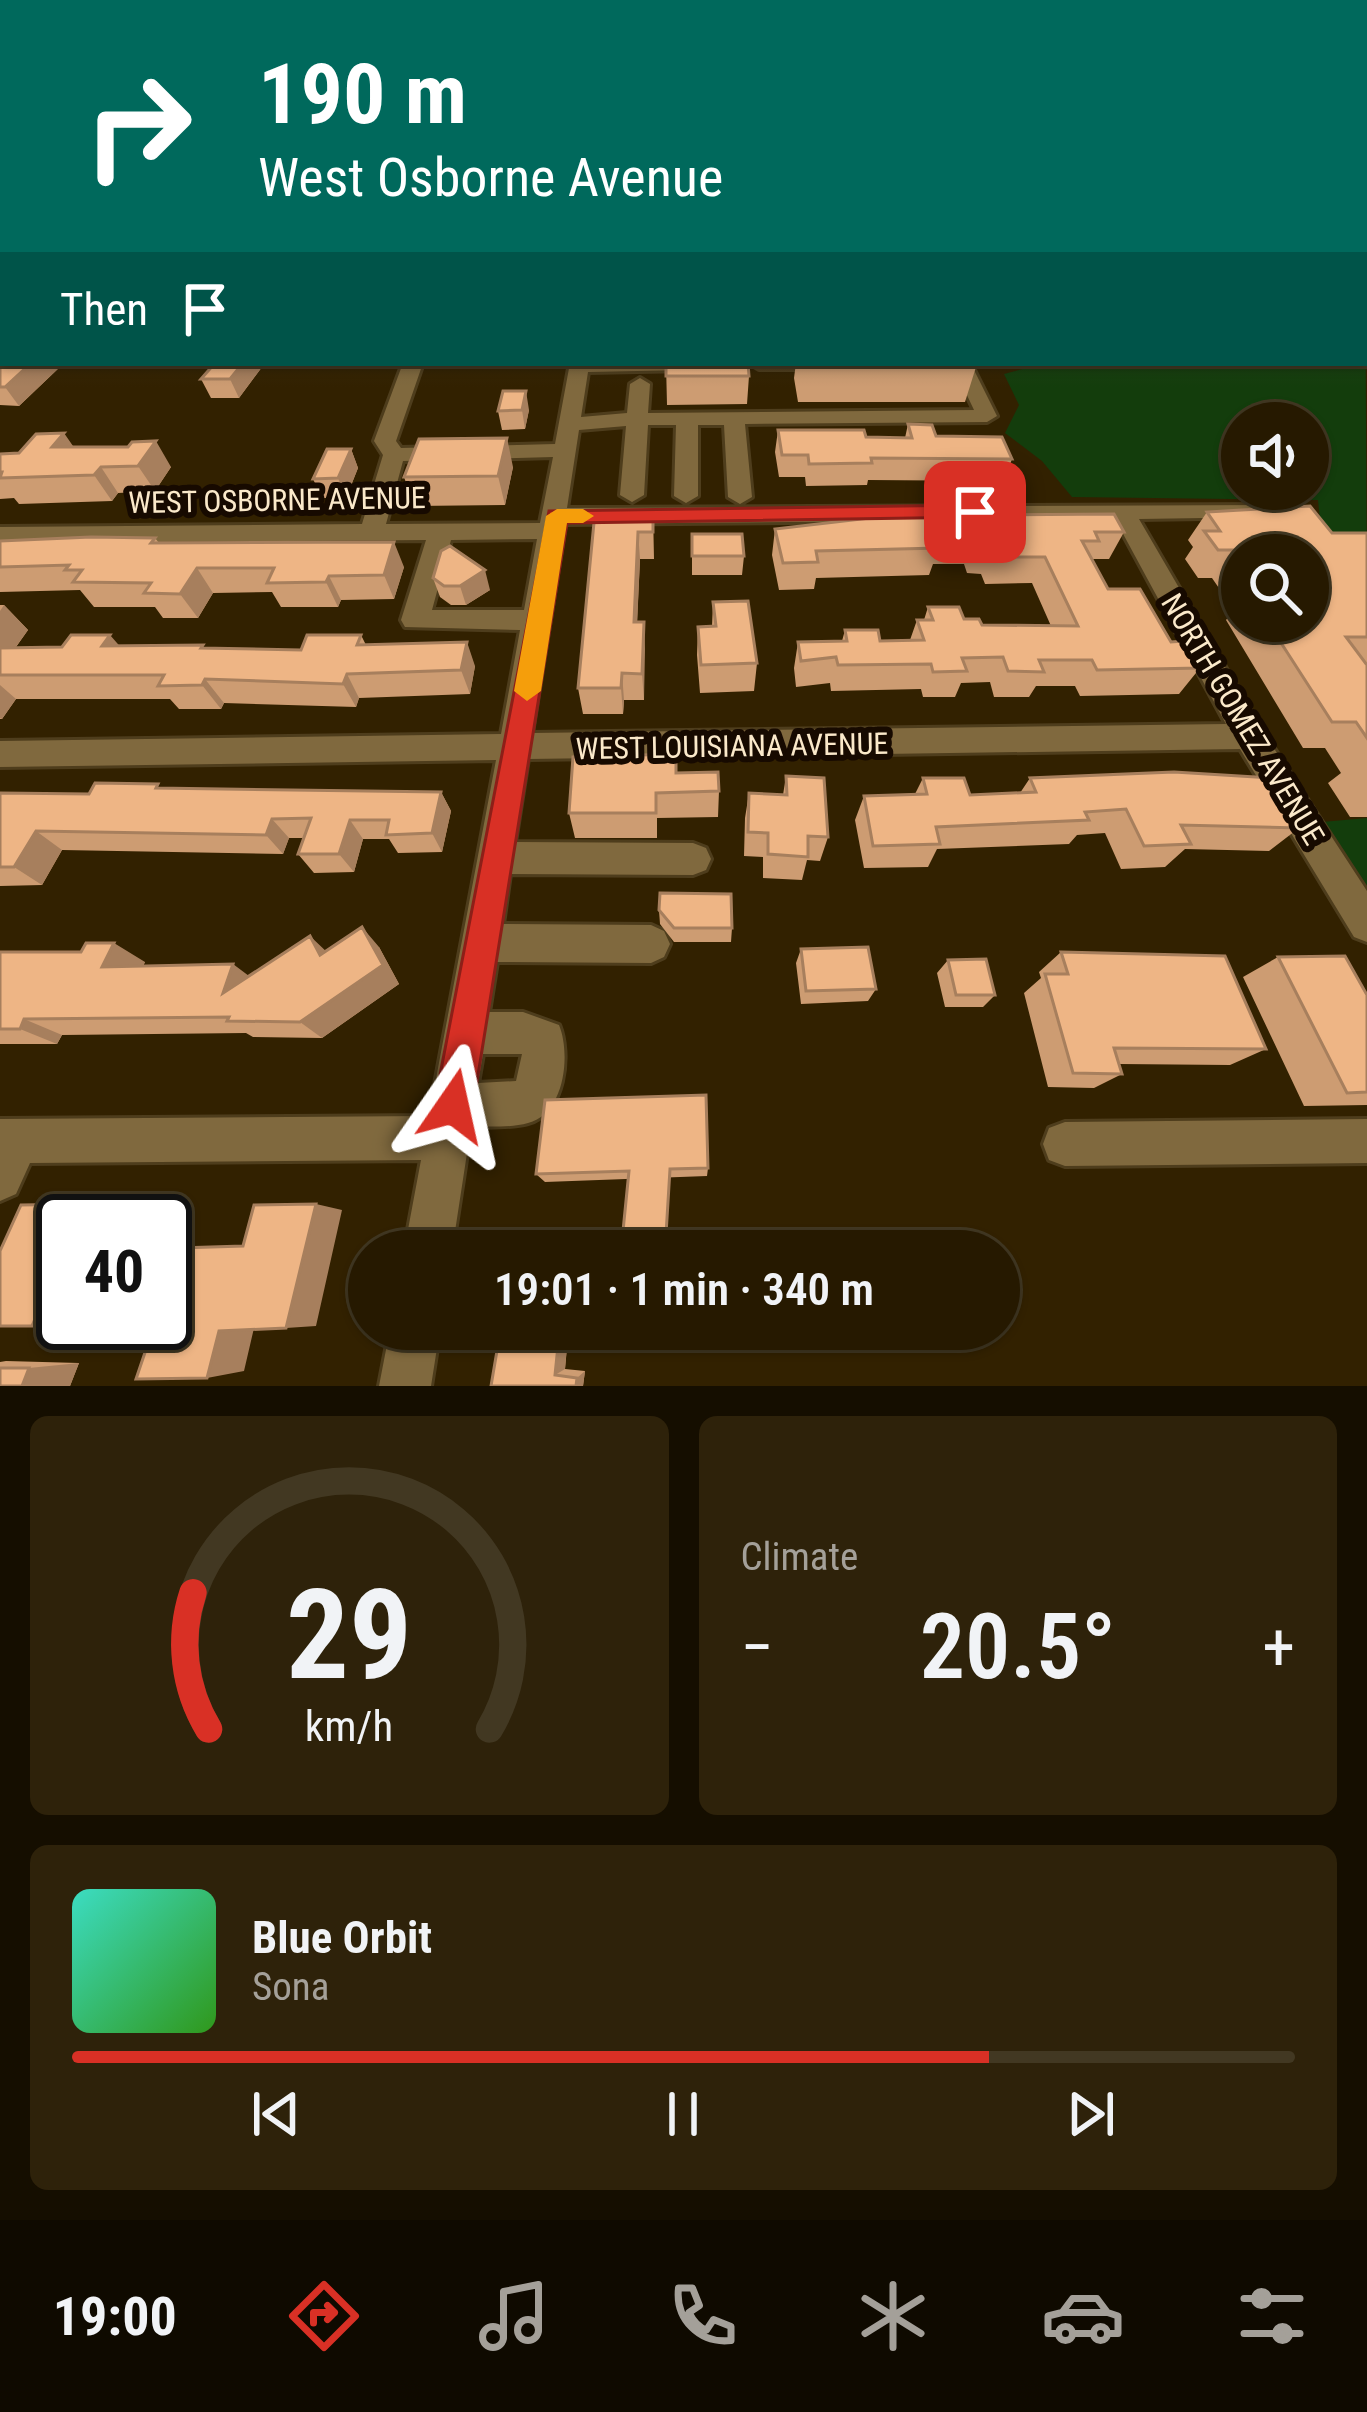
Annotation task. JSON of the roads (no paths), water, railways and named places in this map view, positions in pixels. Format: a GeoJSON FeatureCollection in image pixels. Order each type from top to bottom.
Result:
{"type":"FeatureCollection","features":[{"type":"Feature","properties":{"kind":"street"},"geometry":{"type":"LineString","coordinates":[[372,532],[394,455],[385,441],[411,366]]}},
{"type":"Feature","properties":{"kind":"street"},"geometry":{"type":"LineString","coordinates":[[432,1230],[518,750],[580,366]]}},
{"type":"Feature","properties":{"kind":"street"},"geometry":{"type":"LineString","coordinates":[[394,455],[638,419],[734,418],[765,385],[846,366]]}},
{"type":"Feature","properties":{"kind":"street"},"geometry":{"type":"LineString","coordinates":[[765,385],[986,416],[960,366]]}},
{"type":"Feature","properties":{"kind":"street"},"geometry":{"type":"LineString","coordinates":[[632,495],[640,384]]}},
{"type":"Feature","properties":{"kind":"street"},"geometry":{"type":"LineString","coordinates":[[686,496],[687,418]]}},
{"type":"Feature","properties":{"kind":"street"},"geometry":{"type":"LineString","coordinates":[[734,418],[740,497]]}},
{"type":"Feature","properties":{"kind":"street","name":"WEST OSBORNE AVENUE"},"geometry":{"type":"LineString","coordinates":[[0,535],[441,531],[556,523],[1282,510]]}},
{"type":"Feature","properties":{"kind":"street","name":"NORTH GOMEZ AVENUE"},"geometry":{"type":"LineString","coordinates":[[1123,512],[1249,736],[1367,924]]}},
{"type":"Feature","properties":{"kind":"street"},"geometry":{"type":"LineString","coordinates":[[441,531],[415,620],[539,620]]}},
{"type":"Feature","properties":{"kind":"street","name":"WEST LOUISIANA AVENUE"},"geometry":{"type":"LineString","coordinates":[[0,754],[1249,736]]}},
{"type":"Feature","properties":{"kind":"street"},"geometry":{"type":"LineString","coordinates":[[498,858],[693,859]]}},
{"type":"Feature","properties":{"kind":"street"},"geometry":{"type":"LineString","coordinates":[[483,943],[651,944]]}},
{"type":"Feature","properties":{"kind":"street"},"geometry":{"type":"LineString","coordinates":[[6,1153],[451,1122],[527,1102],[540,1085],[544,1040],[523,1033],[467,1033]]}},
{"type":"Feature","properties":{"kind":"street"},"geometry":{"type":"LineString","coordinates":[[1065,1144],[1367,1141]]}},
{"type":"Feature","properties":{"kind":"street"},"geometry":{"type":"LineString","coordinates":[[405,1386],[411,1350]]}}]}
